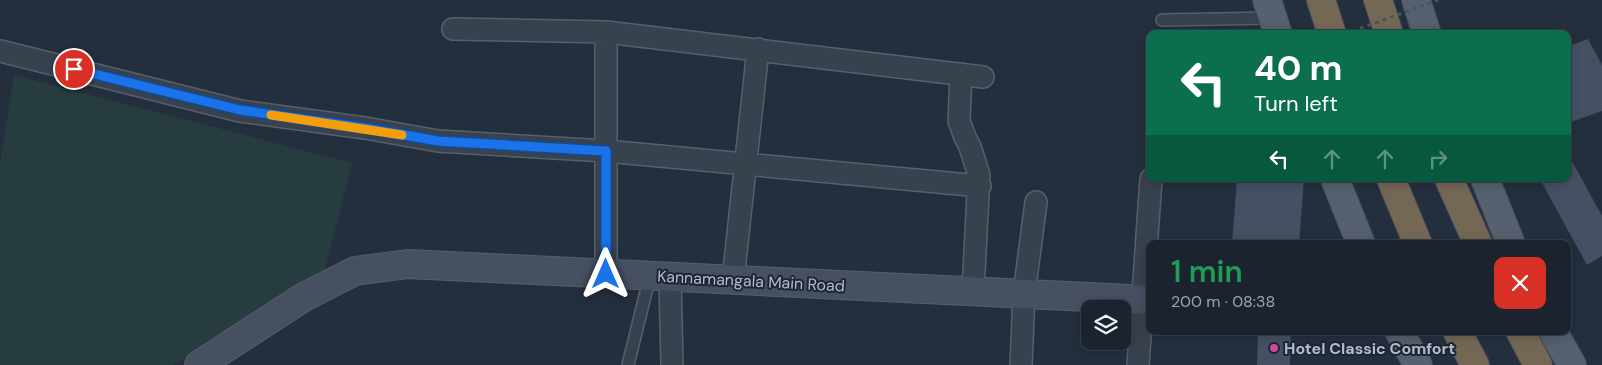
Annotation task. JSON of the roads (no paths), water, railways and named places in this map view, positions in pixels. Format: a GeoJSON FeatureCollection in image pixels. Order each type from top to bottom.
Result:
{"type":"FeatureCollection","features":[{"type":"Feature","properties":{"kind":"highway"},"geometry":{"type":"LineString","coordinates":[[1321,0],[1331,30]]}},
{"type":"Feature","properties":{"kind":"highway"},"geometry":{"type":"LineString","coordinates":[[1378,0],[1388,30]]}},
{"type":"Feature","properties":{"kind":"highway"},"geometry":{"type":"LineString","coordinates":[[1392,182],[1416,240]]}},
{"type":"Feature","properties":{"kind":"highway"},"geometry":{"type":"LineString","coordinates":[[1450,182],[1476,240]]}},
{"type":"Feature","properties":{"kind":"highway"},"geometry":{"type":"LineString","coordinates":[[1459,335],[1475,365]]}},
{"type":"Feature","properties":{"kind":"highway"},"geometry":{"type":"LineString","coordinates":[[1522,335],[1538,365]]}},
{"type":"Feature","properties":{"kind":"main road"},"geometry":{"type":"LineString","coordinates":[[1416,0],[1426,30]]}},
{"type":"Feature","properties":{"kind":"main road"},"geometry":{"type":"LineString","coordinates":[[1336,182],[1359,240]]}},
{"type":"Feature","properties":{"kind":"main road"},"geometry":{"type":"LineString","coordinates":[[1486,182],[1510,240]]}},
{"type":"Feature","properties":{"kind":"main road","name":"Kannamangala Main Road"},"geometry":{"type":"LineString","coordinates":[[200,365],[304,297],[355,272],[408,264],[1146,299]]}},
{"type":"Feature","properties":{"kind":"main road"},"geometry":{"type":"LineString","coordinates":[[1402,335],[1418,365]]}},
{"type":"Feature","properties":{"kind":"main road"},"geometry":{"type":"LineString","coordinates":[[1555,335],[1572,365]]}},
{"type":"Feature","properties":{"kind":"street"},"geometry":{"type":"LineString","coordinates":[[454,29],[606,32],[982,77]]}},
{"type":"Feature","properties":{"kind":"street"},"geometry":{"type":"LineString","coordinates":[[606,32],[606,274]]}},
{"type":"Feature","properties":{"kind":"street"},"geometry":{"type":"LineString","coordinates":[[733,280],[758,49]]}},
{"type":"Feature","properties":{"kind":"street"},"geometry":{"type":"LineString","coordinates":[[0,51],[240,110],[365,128],[438,141],[606,151],[980,186]]}},
{"type":"Feature","properties":{"kind":"street"},"geometry":{"type":"LineString","coordinates":[[961,74],[959,121],[970,147],[979,175],[980,186],[973,292]]}},
{"type":"Feature","properties":{"kind":"street"},"geometry":{"type":"LineString","coordinates":[[1148,240],[1151,182]]}},
{"type":"Feature","properties":{"kind":"street"},"geometry":{"type":"LineString","coordinates":[[1021,365],[1024,294],[1036,202]]}},
{"type":"Feature","properties":{"kind":"street"},"geometry":{"type":"LineString","coordinates":[[660,277],[672,365]]}},
{"type":"Feature","properties":{"kind":"street"},"geometry":{"type":"LineString","coordinates":[[1138,365],[1146,299]]}},
{"type":"Feature","properties":{"kind":"lane"},"geometry":{"type":"LineString","coordinates":[[1162,20],[1272,17]]}},
{"type":"Feature","properties":{"kind":"lane"},"geometry":{"type":"LineString","coordinates":[[628,365],[660,277]]}},
{"type":"Feature","properties":{"kind":"place","name":"Hotel Classic Comfort"},"geometry":{"type":"Point","coordinates":[1274,348]}}]}
